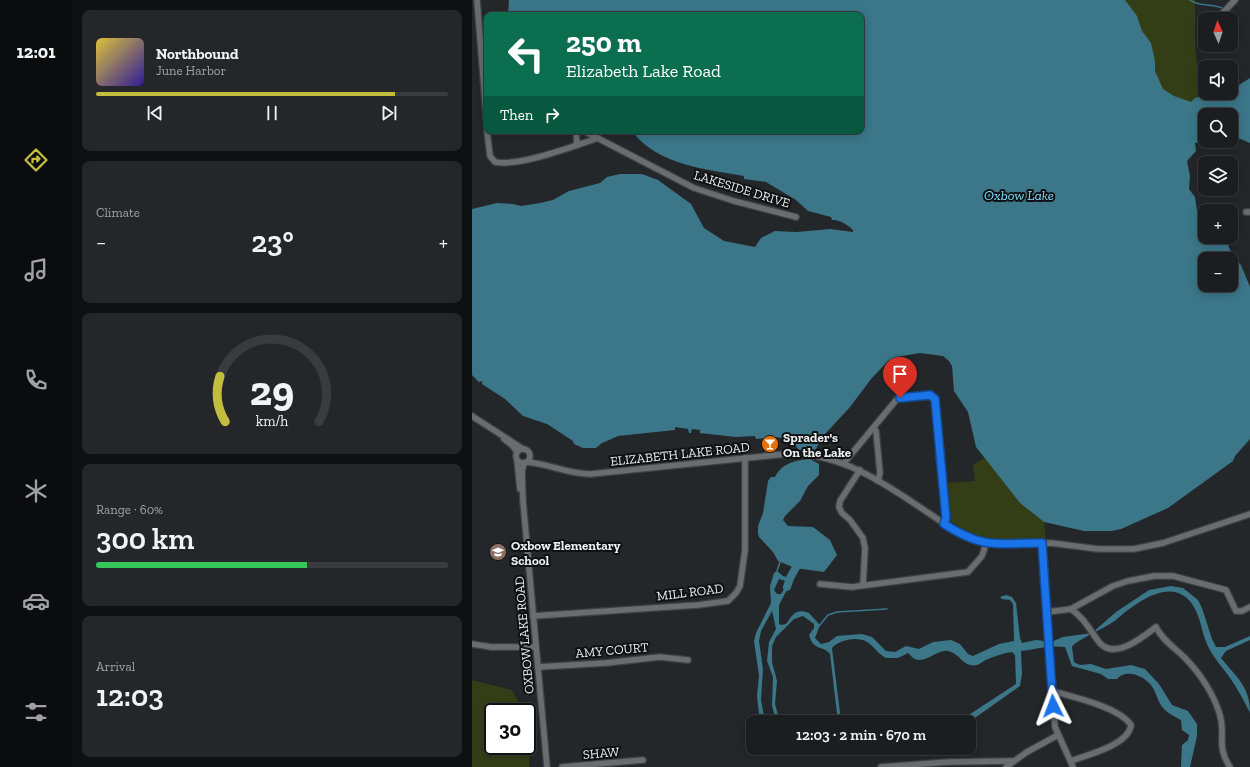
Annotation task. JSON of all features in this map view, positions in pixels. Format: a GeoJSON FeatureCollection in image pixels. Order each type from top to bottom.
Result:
{"type":"FeatureCollection","features":[{"type":"Feature","properties":{"kind":"street"},"geometry":{"type":"LineString","coordinates":[[477,0],[484,66]]}},
{"type":"Feature","properties":{"kind":"street"},"geometry":{"type":"LineString","coordinates":[[1225,10],[1235,0]]}},
{"type":"Feature","properties":{"kind":"street"},"geometry":{"type":"LineString","coordinates":[[487,134],[490,156],[495,162],[500,163],[526,160],[598,138]]}},
{"type":"Feature","properties":{"kind":"street"},"geometry":{"type":"LineString","coordinates":[[576,134],[577,145]]}},
{"type":"Feature","properties":{"kind":"street","name":"LAKESIDE DRIVE"},"geometry":{"type":"LineString","coordinates":[[590,134],[694,188],[734,201],[796,217]]}},
{"type":"Feature","properties":{"kind":"street"},"geometry":{"type":"LineString","coordinates":[[844,463],[899,398],[933,396],[935,399],[946,518],[944,524]]}},
{"type":"Feature","properties":{"kind":"street"},"geometry":{"type":"LineString","coordinates":[[472,416],[488,426],[523,449],[527,451],[530,455],[525,463],[517,460],[517,452],[512,445],[488,426]]}},
{"type":"Feature","properties":{"kind":"street"},"geometry":{"type":"LineString","coordinates":[[874,428],[876,431],[880,473],[878,481]]}},
{"type":"Feature","properties":{"kind":"street"},"geometry":{"type":"LineString","coordinates":[[517,452],[523,449]]}},
{"type":"Feature","properties":{"kind":"street","name":"ELIZABETH LAKE ROAD"},"geometry":{"type":"LineString","coordinates":[[525,463],[535,463],[563,471],[596,474],[745,458],[802,454],[824,457],[860,470],[944,524],[972,540],[986,544],[1042,543],[1098,549],[1145,547],[1169,541],[1250,514]]}},
{"type":"Feature","properties":{"kind":"street","name":"ELIZABETH LAKE ROAD"},"geometry":{"type":"LineString","coordinates":[[530,455],[536,459],[553,464],[563,471]]}},
{"type":"Feature","properties":{"kind":"street","name":"MILL ROAD"},"geometry":{"type":"LineString","coordinates":[[533,616],[698,605],[723,602],[732,598],[740,586],[743,575],[745,550],[745,458]]}},
{"type":"Feature","properties":{"kind":"street","name":"OXBOW LAKE ROAD"},"geometry":{"type":"LineString","coordinates":[[517,460],[519,483],[523,501]]}},
{"type":"Feature","properties":{"kind":"street","name":"OXBOW LAKE ROAD"},"geometry":{"type":"LineString","coordinates":[[525,463],[522,474],[523,501],[546,767]]}},
{"type":"Feature","properties":{"kind":"street"},"geometry":{"type":"LineString","coordinates":[[522,474],[528,467],[535,463]]}},
{"type":"Feature","properties":{"kind":"street"},"geometry":{"type":"LineString","coordinates":[[860,470],[840,501],[839,507],[842,513],[850,520],[863,538],[865,548],[863,585]]}},
{"type":"Feature","properties":{"kind":"street"},"geometry":{"type":"LineString","coordinates":[[1042,543],[1050,648],[1052,691],[1055,728],[1058,735],[1072,764],[1114,744],[1129,732],[1131,725],[1128,719],[1108,710],[1052,691]]}},
{"type":"Feature","properties":{"kind":"street"},"geometry":{"type":"LineString","coordinates":[[820,584],[852,586],[968,572],[982,556],[986,544]]}},
{"type":"Feature","properties":{"kind":"street"},"geometry":{"type":"LineString","coordinates":[[1047,612],[1071,609],[1113,586],[1128,581],[1154,576],[1173,576],[1202,585],[1222,588],[1226,590],[1234,608],[1240,611],[1250,607]]}},
{"type":"Feature","properties":{"kind":"street"},"geometry":{"type":"LineString","coordinates":[[1071,609],[1086,621],[1100,643],[1113,648],[1125,647],[1138,641],[1156,627],[1159,633],[1185,658],[1201,677],[1219,711],[1223,726],[1222,752],[1230,767]]}},
{"type":"Feature","properties":{"kind":"street"},"geometry":{"type":"LineString","coordinates":[[472,644],[491,647],[536,647]]}},
{"type":"Feature","properties":{"kind":"street","name":"AMY COURT"},"geometry":{"type":"LineString","coordinates":[[538,668],[613,663],[660,657],[688,660]]}},
{"type":"Feature","properties":{"kind":"street"},"geometry":{"type":"LineString","coordinates":[[1006,767],[1012,761],[1058,735]]}},
{"type":"Feature","properties":{"kind":"street","name":"SHAW"},"geometry":{"type":"LineString","coordinates":[[562,767],[643,760]]}},
{"type":"Feature","properties":{"kind":"street"},"geometry":{"type":"LineString","coordinates":[[881,767],[918,766],[988,760],[1012,761]]}},
{"type":"Feature","properties":{"kind":"green space"},"geometry":{"type":"Polygon","coordinates":[[[1082,0],[1195,0],[1195,42],[1198,100],[1200,100],[1201,108],[1198,108],[1198,111],[1157,104],[1082,0]]]}},
{"type":"Feature","properties":{"kind":"green space"},"geometry":{"type":"Polygon","coordinates":[[[985,458],[1020,503],[1044,522],[1046,540],[981,539],[951,522],[948,483],[975,481],[973,465],[985,458]]]}},
{"type":"Feature","properties":{"kind":"green space"},"geometry":{"type":"Polygon","coordinates":[[[472,680],[512,690],[519,703],[484,703],[484,755],[530,755],[529,767],[472,767],[472,680]]]}},
{"type":"Feature","properties":{"kind":"water","name":"Oxbow Lake"},"geometry":{"type":"Polygon","coordinates":[[[509,0],[1125,0],[1137,16],[1142,31],[1151,43],[1155,61],[1155,71],[1163,89],[1174,96],[1191,102],[1198,97],[1198,100],[1238,100],[1238,86],[1250,78],[1250,143],[1238,138],[1238,108],[1198,108],[1198,142],[1195,143],[1196,151],[1187,161],[1190,176],[1189,189],[1195,197],[1198,212],[1198,244],[1228,244],[1231,252],[1198,252],[1198,292],[1238,292],[1238,262],[1241,265],[1250,287],[1250,439],[1235,456],[1233,461],[1168,508],[1121,529],[1111,531],[1084,531],[1044,522],[1020,503],[976,447],[968,412],[954,391],[952,366],[943,356],[920,353],[896,357],[888,361],[871,379],[850,407],[825,434],[815,450],[799,450],[790,439],[775,437],[756,439],[755,436],[736,437],[700,433],[700,430],[692,429],[691,433],[689,433],[688,429],[675,427],[675,430],[618,436],[602,443],[596,448],[583,448],[574,444],[573,441],[547,424],[523,416],[505,399],[482,384],[482,381],[479,382],[472,375],[472,209],[497,203],[521,206],[540,203],[553,200],[569,191],[600,183],[607,177],[620,174],[642,174],[658,180],[691,204],[704,228],[724,241],[755,247],[761,238],[775,231],[797,232],[830,229],[853,232],[853,230],[846,224],[838,220],[832,220],[831,217],[808,211],[796,200],[766,182],[744,179],[744,176],[684,164],[655,152],[643,143],[635,134],[864,134],[864,12],[508,12],[509,0]]]}},
{"type":"Feature","properties":{"kind":"water"},"geometry":{"type":"Polygon","coordinates":[[[810,459],[819,464],[819,475],[808,486],[800,501],[783,520],[788,526],[813,527],[830,540],[837,555],[824,572],[795,568],[778,561],[773,552],[759,537],[758,533],[758,526],[763,513],[768,481],[771,477],[775,477],[785,465],[795,461],[810,459]]]}},
{"type":"Feature","properties":{"kind":"water"},"geometry":{"type":"Polygon","coordinates":[[[777,571],[783,576],[791,578],[791,582],[779,605],[779,624],[786,624],[797,612],[800,611],[809,613],[820,625],[815,638],[821,644],[829,642],[837,636],[862,634],[872,637],[886,651],[895,652],[906,646],[919,649],[933,642],[951,640],[960,644],[968,654],[973,656],[999,644],[1014,641],[1013,604],[1010,600],[1002,599],[1000,597],[1006,595],[1012,597],[1016,603],[1020,638],[1022,643],[1036,640],[1051,642],[1063,637],[1092,633],[1116,612],[1149,590],[1171,586],[1183,588],[1198,600],[1216,647],[1225,647],[1250,636],[1250,640],[1226,651],[1221,658],[1242,683],[1248,696],[1250,713],[1231,679],[1216,660],[1205,640],[1195,609],[1187,598],[1178,593],[1168,592],[1146,598],[1113,622],[1079,641],[1072,647],[1074,662],[1080,665],[1091,664],[1106,669],[1131,665],[1145,669],[1159,684],[1172,705],[1188,711],[1197,724],[1197,736],[1190,767],[1181,767],[1182,745],[1188,740],[1189,735],[1182,730],[1181,720],[1168,713],[1162,707],[1153,688],[1146,680],[1130,674],[1125,674],[1117,679],[1108,679],[1101,674],[1072,666],[1065,647],[1048,647],[1021,651],[1022,674],[1020,686],[976,717],[976,715],[969,715],[1016,684],[1015,655],[1012,652],[997,656],[977,665],[972,665],[965,662],[956,654],[948,651],[940,652],[923,660],[915,659],[908,653],[898,658],[886,658],[863,640],[853,639],[844,641],[832,648],[840,715],[837,715],[830,654],[813,643],[809,635],[814,628],[814,624],[803,616],[794,619],[776,637],[772,646],[772,662],[777,681],[775,704],[778,715],[774,715],[772,705],[773,677],[767,661],[769,642],[776,629],[772,611],[761,631],[759,641],[763,669],[761,700],[764,715],[759,715],[757,696],[759,676],[754,641],[756,633],[771,603],[770,586],[774,573],[777,571]],[[779,579],[774,590],[777,594],[781,594],[787,584],[786,581],[779,579]]]}},
{"type":"Feature","properties":{"kind":"waterway"},"geometry":{"type":"LineString","coordinates":[[1190,0],[1198,4],[1215,6],[1224,9]]}},
{"type":"Feature","properties":{"kind":"waterway"},"geometry":{"type":"LineString","coordinates":[[787,587],[790,578],[800,560]]}},
{"type":"Feature","properties":{"kind":"waterway"},"geometry":{"type":"LineString","coordinates":[[777,571],[780,562]]}},
{"type":"Feature","properties":{"kind":"waterway"},"geometry":{"type":"LineString","coordinates":[[820,625],[828,615],[837,612],[887,609]]}},
{"type":"Feature","properties":{"kind":"place","name":"Sprader's On the Lake"},"geometry":{"type":"Point","coordinates":[770,444]}},
{"type":"Feature","properties":{"kind":"place","name":"Oxbow Elementary School"},"geometry":{"type":"Point","coordinates":[498,552]}},
{"type":"Feature","properties":{"kind":"route"},"geometry":{"type":"LineString","coordinates":[[900,398],[930,395],[935,399],[946,518],[944,524],[972,540],[986,544],[998,545],[1042,543],[1053,706]]}}]}
